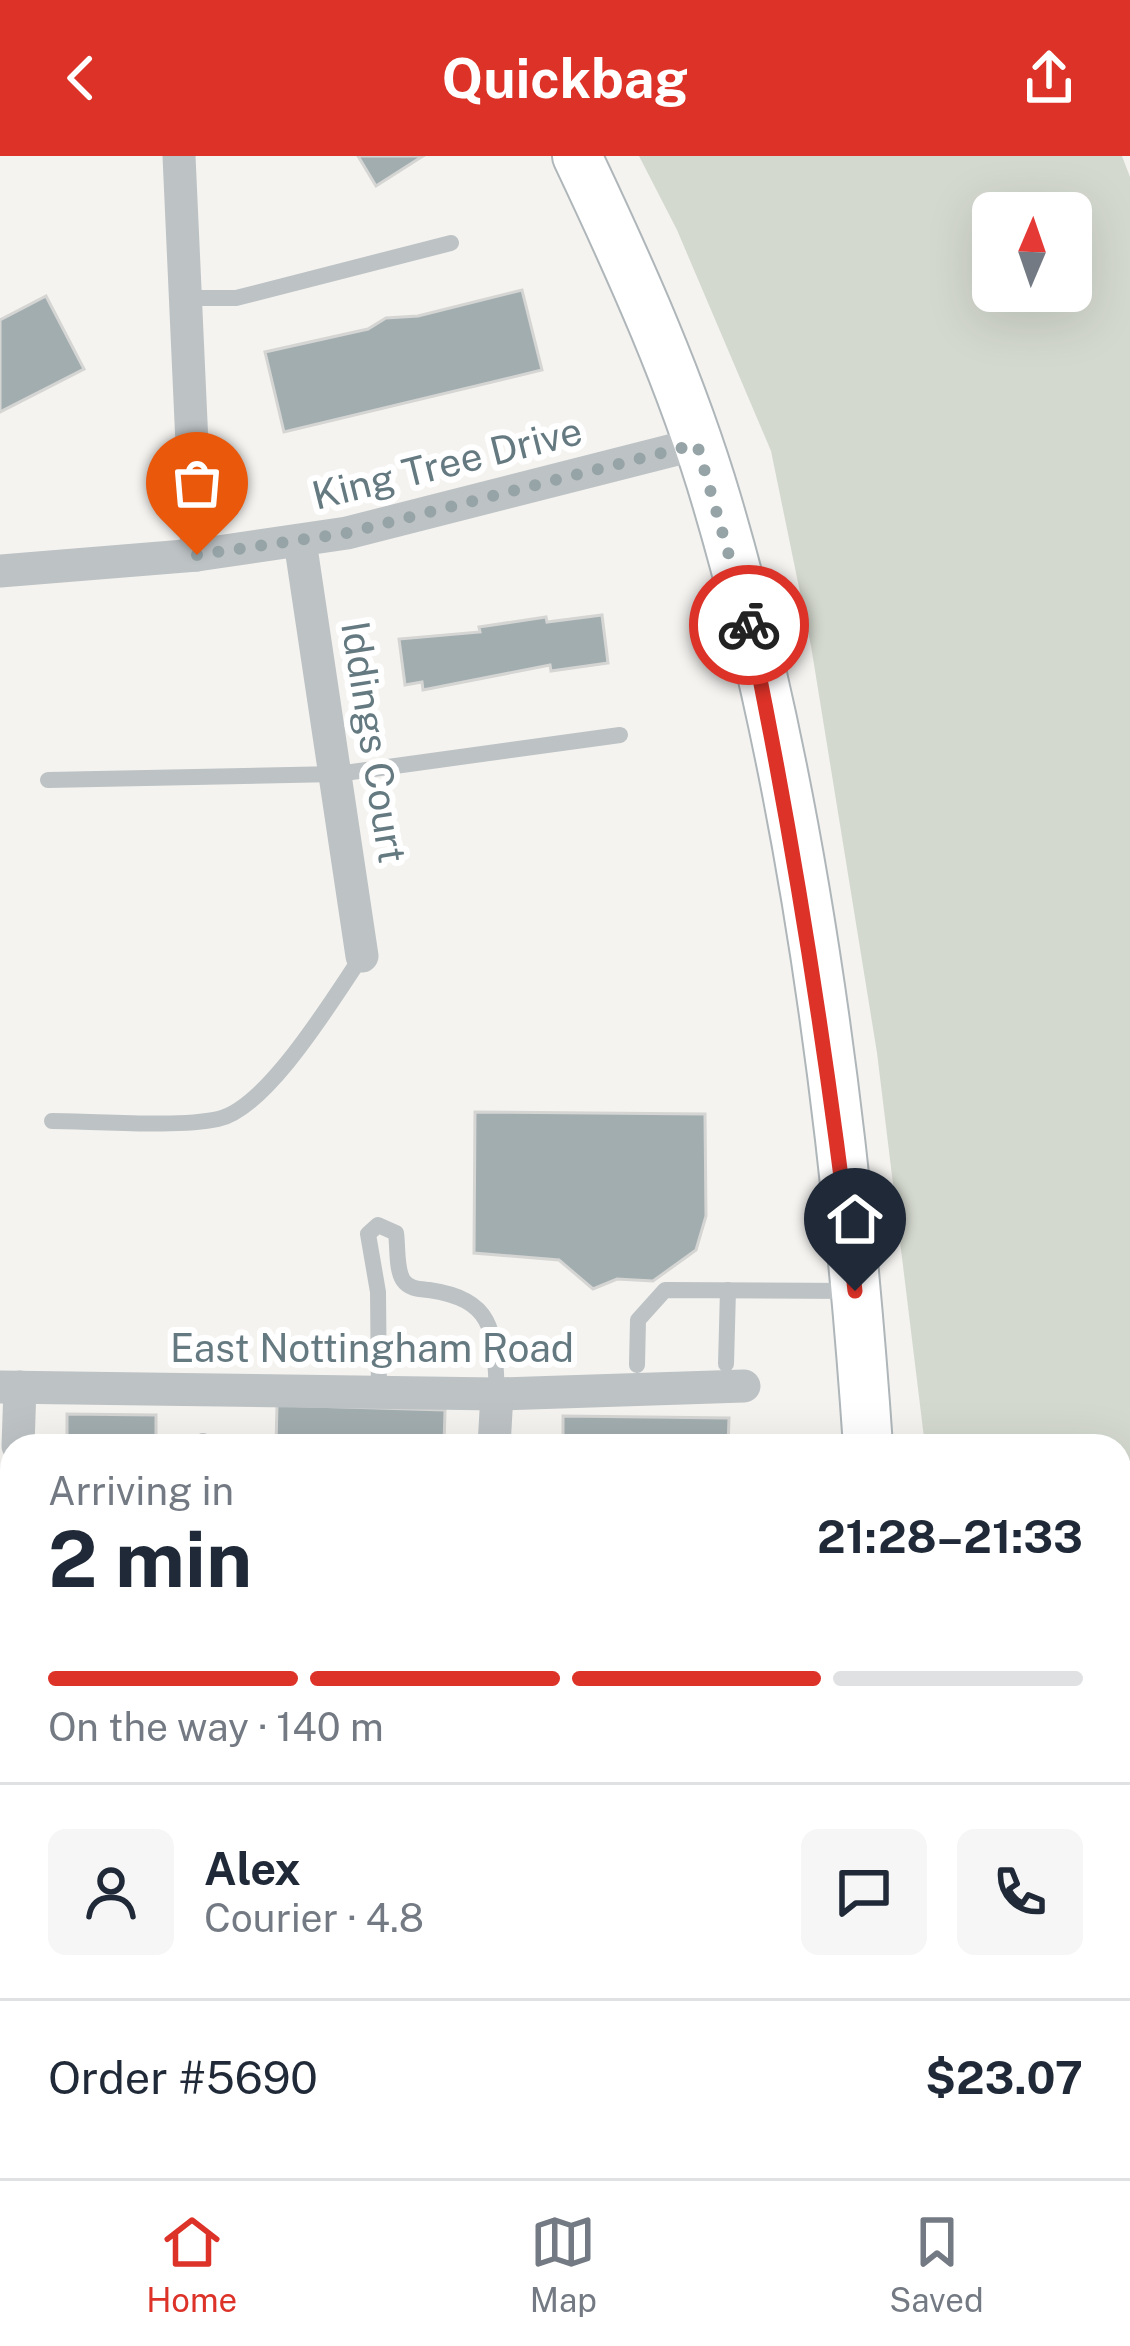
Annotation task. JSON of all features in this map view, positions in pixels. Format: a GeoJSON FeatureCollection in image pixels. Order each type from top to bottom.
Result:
{"type":"FeatureCollection","features":[{"type":"Feature","properties":{"kind":"main road"},"geometry":{"type":"LineString","coordinates":[[577,156],[629,266],[697,444],[741,588],[789,814],[833,1091],[867,1434]]}},
{"type":"Feature","properties":{"kind":"street"},"geometry":{"type":"LineString","coordinates":[[179,156],[197,555]]}},
{"type":"Feature","properties":{"kind":"street","name":"King Tree Drive"},"geometry":{"type":"LineString","coordinates":[[0,571],[197,555],[300,541],[697,444]]}},
{"type":"Feature","properties":{"kind":"street","name":"Iddings Court"},"geometry":{"type":"LineString","coordinates":[[300,541],[362,956]]}},
{"type":"Feature","properties":{"kind":"street","name":"East Nottingham Road"},"geometry":{"type":"LineString","coordinates":[[10,1387],[496,1394],[735,1375]]}},
{"type":"Feature","properties":{"kind":"street"},"geometry":{"type":"LineString","coordinates":[[10,1387],[16,1434]]}},
{"type":"Feature","properties":{"kind":"street"},"geometry":{"type":"LineString","coordinates":[[494,1434],[496,1394]]}},
{"type":"Feature","properties":{"kind":"lane"},"geometry":{"type":"LineString","coordinates":[[187,298],[236,298],[451,243]]}},
{"type":"Feature","properties":{"kind":"lane"},"geometry":{"type":"LineString","coordinates":[[48,780],[337,773],[620,735]]}},
{"type":"Feature","properties":{"kind":"lane"},"geometry":{"type":"LineString","coordinates":[[52,1121],[219,1119],[245,1106],[313,1027],[362,956]]}},
{"type":"Feature","properties":{"kind":"lane"},"geometry":{"type":"LineString","coordinates":[[379,1393],[378,1292],[368,1252],[368,1234],[378,1225],[396,1233],[400,1277],[411,1288],[459,1294],[488,1321],[496,1394]]}},
{"type":"Feature","properties":{"kind":"lane"},"geometry":{"type":"LineString","coordinates":[[637,1365],[638,1320],[665,1290],[855,1291]]}},
{"type":"Feature","properties":{"kind":"lane"},"geometry":{"type":"LineString","coordinates":[[728,1290],[735,1375]]}},
{"type":"Feature","properties":{"kind":"shaded area"},"geometry":{"type":"Polygon","coordinates":[[[639,156],[1122,156],[1130,177],[1130,1434],[924,1434],[877,1053],[811,646],[771,451],[677,230],[639,156]]]}},
{"type":"Feature","properties":{"kind":"building"},"geometry":{"type":"Polygon","coordinates":[[[358,156],[423,156],[376,186],[358,156]]]}},
{"type":"Feature","properties":{"kind":"building"},"geometry":{"type":"Polygon","coordinates":[[[522,290],[542,370],[284,432],[265,352],[368,329],[386,318],[418,316],[522,290]]]}},
{"type":"Feature","properties":{"kind":"building"},"geometry":{"type":"Polygon","coordinates":[[[46,296],[84,369],[0,412],[0,320],[46,296]]]}},
{"type":"Feature","properties":{"kind":"building"},"geometry":{"type":"Polygon","coordinates":[[[602,615],[608,663],[551,671],[550,665],[423,690],[422,682],[405,685],[399,639],[480,632],[479,627],[546,617],[547,622],[602,615]]]}},
{"type":"Feature","properties":{"kind":"building"},"geometry":{"type":"Polygon","coordinates":[[[475,1112],[705,1114],[706,1216],[696,1250],[653,1281],[617,1279],[593,1289],[559,1260],[474,1253],[475,1112]]]}},
{"type":"Feature","properties":{"kind":"building"},"geometry":{"type":"Polygon","coordinates":[[[277,1405],[445,1410],[444,1434],[276,1434],[277,1405]]]}},
{"type":"Feature","properties":{"kind":"building"},"geometry":{"type":"Polygon","coordinates":[[[67,1414],[156,1415],[156,1434],[67,1434],[67,1414]]]}},
{"type":"Feature","properties":{"kind":"building"},"geometry":{"type":"Polygon","coordinates":[[[563,1416],[729,1418],[728,1434],[563,1434],[563,1416]]]}},
{"type":"Feature","properties":{"kind":"way so far"},"geometry":{"type":"LineString","coordinates":[[197,555],[347,533],[697,444],[716,497],[749,625]]}},
{"type":"Feature","properties":{"kind":"route"},"geometry":{"type":"LineString","coordinates":[[749,625],[789,814],[826,1045],[855,1291]]}}]}
